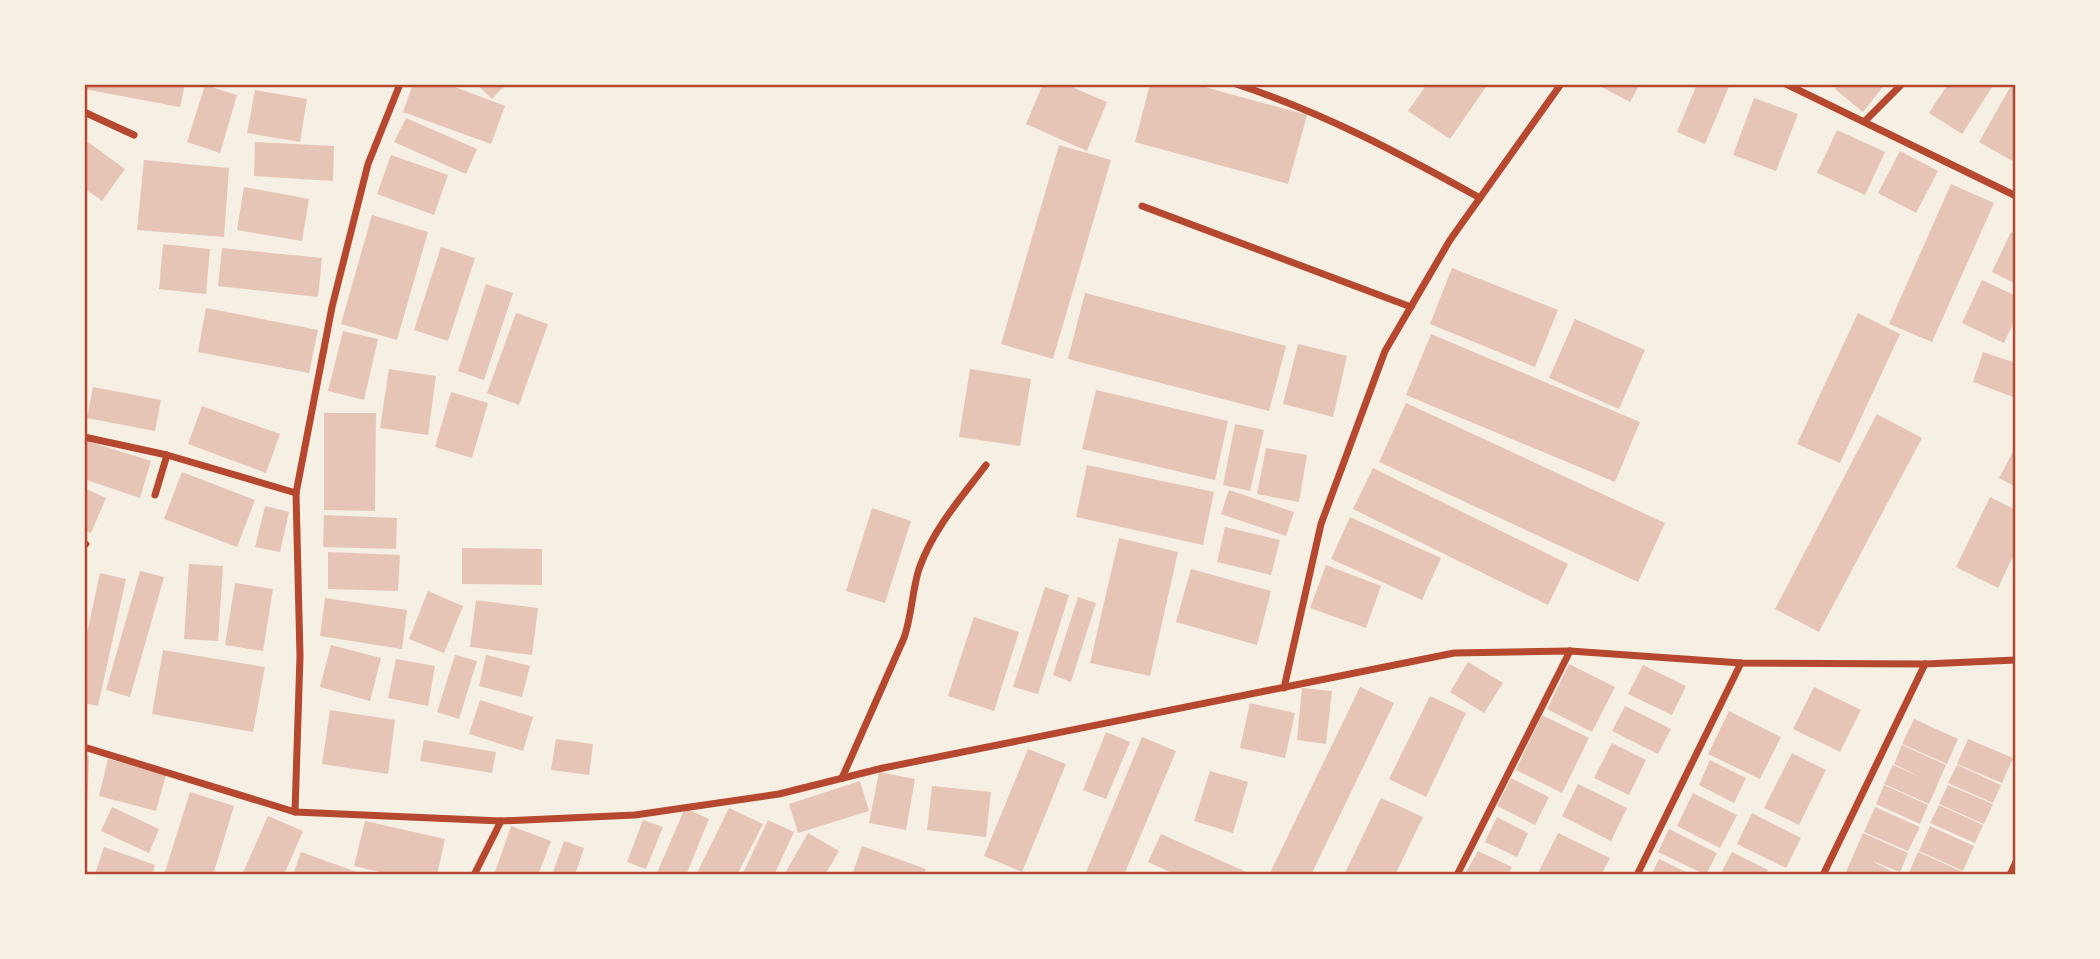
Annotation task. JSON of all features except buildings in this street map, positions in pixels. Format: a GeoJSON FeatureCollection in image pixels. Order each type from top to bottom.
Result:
{"type":"FeatureCollection","features":[{"type":"Feature","properties":{"kind":"street"},"geometry":{"type":"LineString","coordinates":[[295,812],[300,656],[296,493],[332,307],[368,164],[400,84]]}},
{"type":"Feature","properties":{"kind":"street"},"geometry":{"type":"LineString","coordinates":[[1236,84],[1300,105],[1371,137],[1480,198]]}},
{"type":"Feature","properties":{"kind":"street"},"geometry":{"type":"LineString","coordinates":[[1284,688],[1321,524],[1385,351],[1450,240],[1562,84]]}},
{"type":"Feature","properties":{"kind":"street"},"geometry":{"type":"LineString","coordinates":[[1786,84],[2016,196]]}},
{"type":"Feature","properties":{"kind":"street"},"geometry":{"type":"LineString","coordinates":[[1865,121],[1902,84]]}},
{"type":"Feature","properties":{"kind":"street"},"geometry":{"type":"LineString","coordinates":[[84,112],[134,135]]}},
{"type":"Feature","properties":{"kind":"street"},"geometry":{"type":"LineString","coordinates":[[1142,206],[1411,307]]}},
{"type":"Feature","properties":{"kind":"street"},"geometry":{"type":"LineString","coordinates":[[84,437],[167,455],[296,493]]}},
{"type":"Feature","properties":{"kind":"street"},"geometry":{"type":"LineString","coordinates":[[155,495],[167,455]]}},
{"type":"Feature","properties":{"kind":"street"},"geometry":{"type":"LineString","coordinates":[[842,778],[904,638],[912,616],[918,571],[933,536],[986,464]]}},
{"type":"Feature","properties":{"kind":"street"},"geometry":{"type":"LineString","coordinates":[[1457,875],[1570,651]]}},
{"type":"Feature","properties":{"kind":"street"},"geometry":{"type":"LineString","coordinates":[[84,747],[295,812],[501,821],[635,815],[779,794],[842,778],[1454,653],[1570,651],[1741,663],[1925,664],[2016,660]]}},
{"type":"Feature","properties":{"kind":"street"},"geometry":{"type":"LineString","coordinates":[[1637,875],[1741,663]]}},
{"type":"Feature","properties":{"kind":"street"},"geometry":{"type":"LineString","coordinates":[[1823,875],[1925,664]]}},
{"type":"Feature","properties":{"kind":"street"},"geometry":{"type":"LineString","coordinates":[[474,875],[501,821]]}},
{"type":"Feature","properties":{"kind":"street"},"geometry":{"type":"LineString","coordinates":[[2010,875],[2016,862]]}}]}
